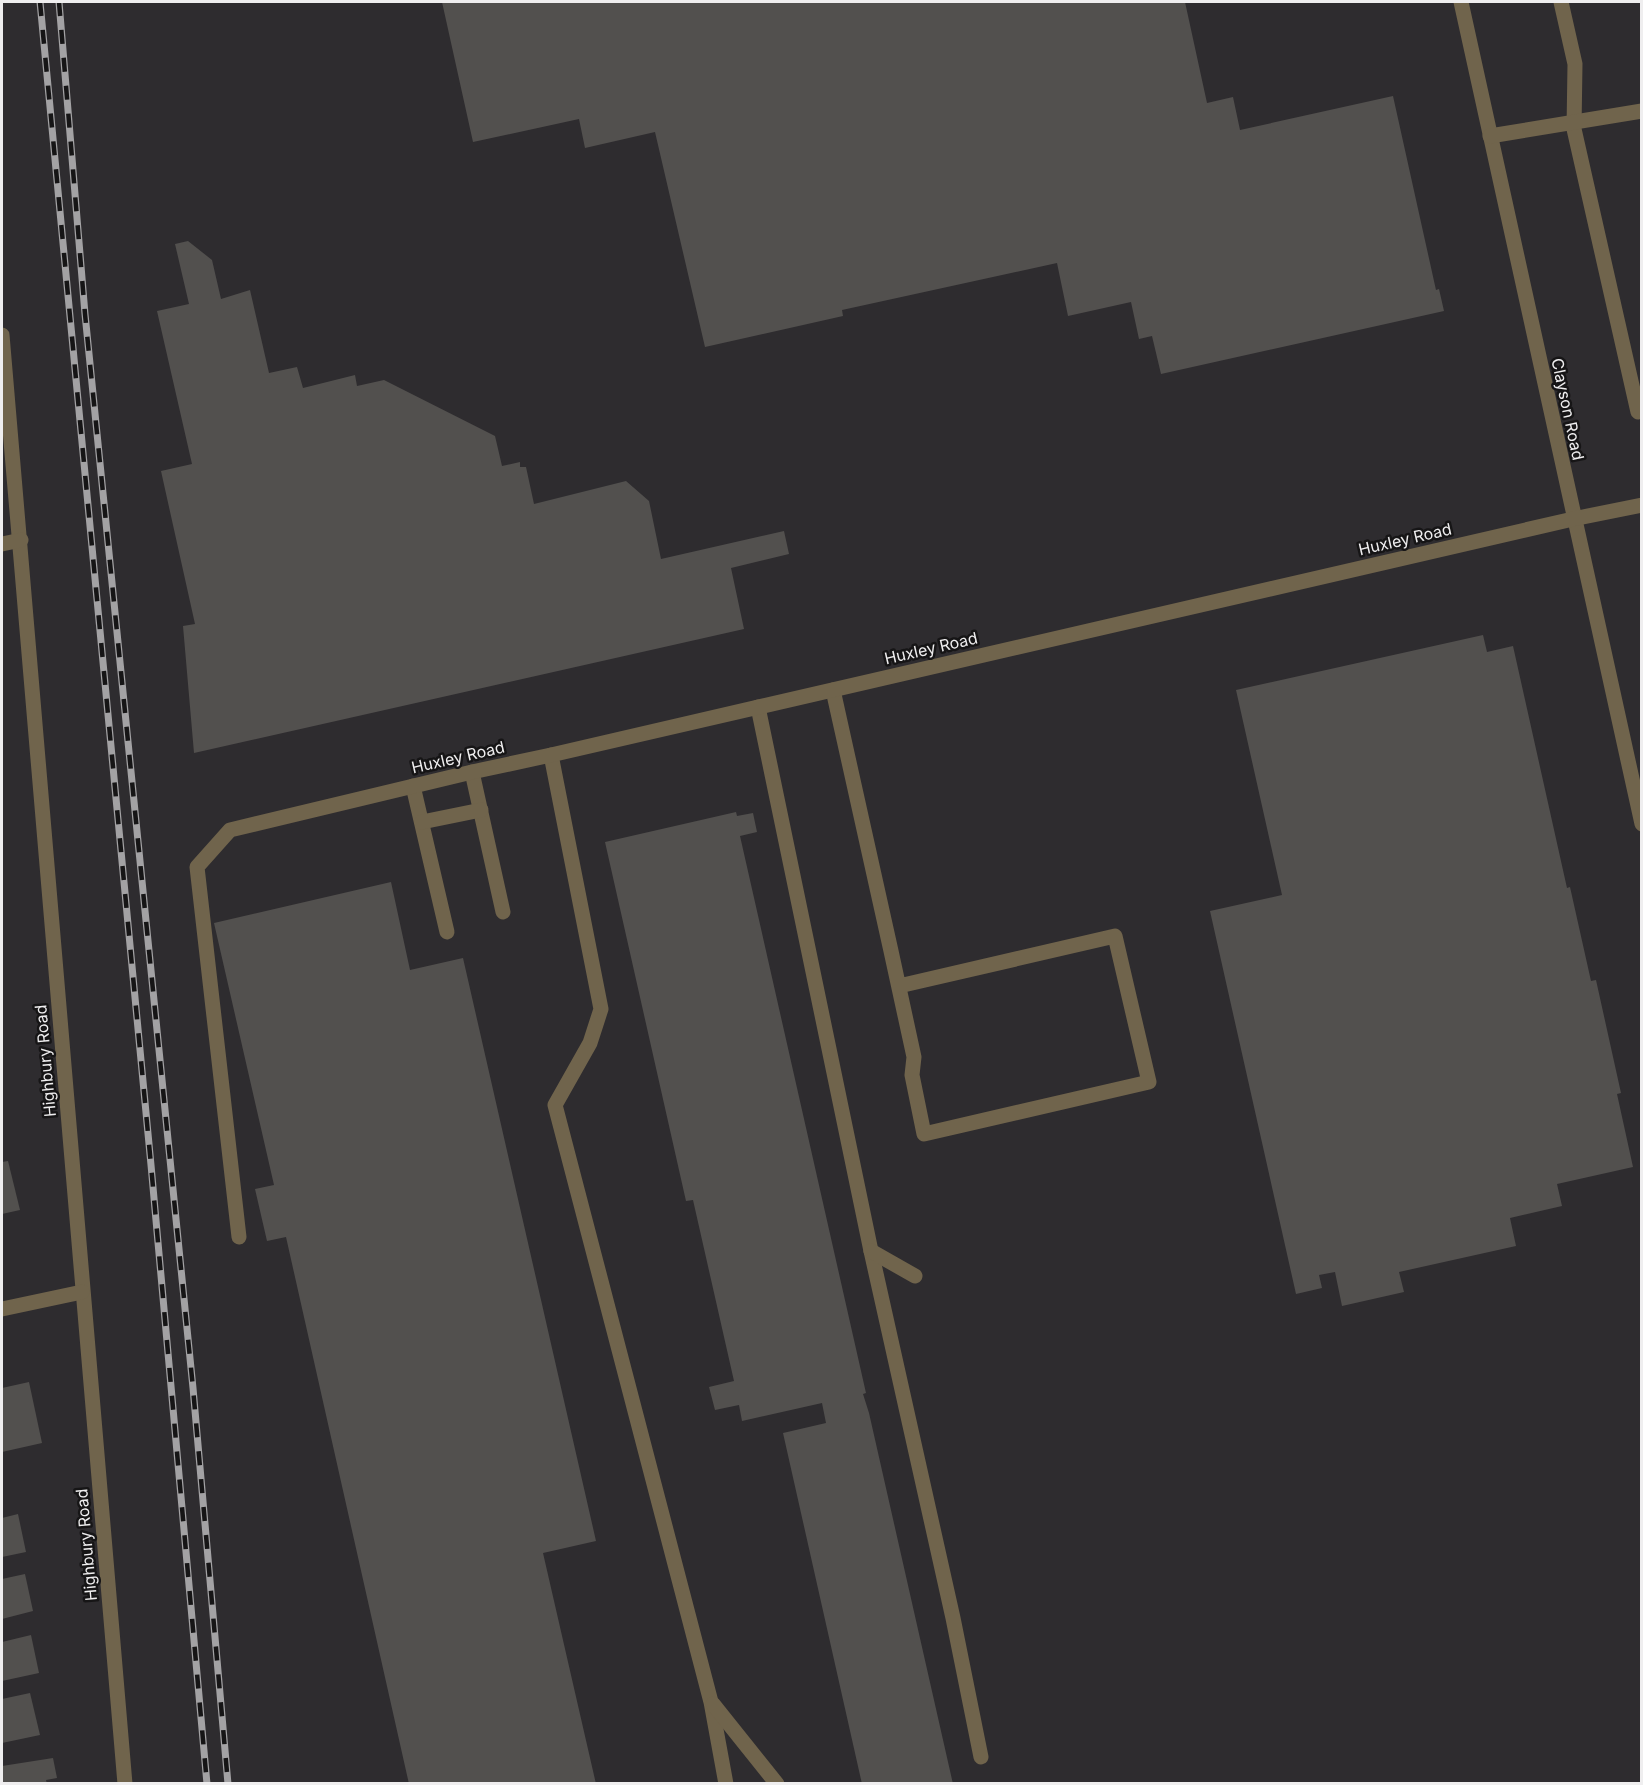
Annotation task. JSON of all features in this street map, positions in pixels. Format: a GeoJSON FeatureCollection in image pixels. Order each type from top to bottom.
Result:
{"type":"FeatureCollection","features":[{"type":"Feature","properties":{"kind":"street","name":"Clayson Road"},"geometry":{"type":"LineString","coordinates":[[1461,2],[1641,824]]}},
{"type":"Feature","properties":{"kind":"street"},"geometry":{"type":"LineString","coordinates":[[1561,2],[1575,64],[1574,123],[1638,412]]}},
{"type":"Feature","properties":{"kind":"street"},"geometry":{"type":"LineString","coordinates":[[1490,136],[1641,111]]}},
{"type":"Feature","properties":{"kind":"street","name":"Highbury Road"},"geometry":{"type":"LineString","coordinates":[[2,334],[125,1784]]}},
{"type":"Feature","properties":{"kind":"street","name":"Huxley Road"},"geometry":{"type":"LineString","coordinates":[[239,1237],[197,867],[230,830],[472,772],[1641,505]]}},
{"type":"Feature","properties":{"kind":"street"},"geometry":{"type":"LineString","coordinates":[[2,544],[21,540]]}},
{"type":"Feature","properties":{"kind":"street"},"geometry":{"type":"LineString","coordinates":[[833,690],[914,1057],[912,1075],[924,1134],[1149,1082],[1115,936],[899,986]]}},
{"type":"Feature","properties":{"kind":"street"},"geometry":{"type":"LineString","coordinates":[[758,707],[871,1251],[953,1618],[981,1757]]}},
{"type":"Feature","properties":{"kind":"street"},"geometry":{"type":"LineString","coordinates":[[551,755],[601,1009],[590,1043],[555,1105],[711,1702],[726,1784]]}},
{"type":"Feature","properties":{"kind":"street"},"geometry":{"type":"LineString","coordinates":[[472,772],[503,912]]}},
{"type":"Feature","properties":{"kind":"street"},"geometry":{"type":"LineString","coordinates":[[414,786],[447,932]]}},
{"type":"Feature","properties":{"kind":"street"},"geometry":{"type":"LineString","coordinates":[[422,822],[481,810]]}},
{"type":"Feature","properties":{"kind":"street"},"geometry":{"type":"LineString","coordinates":[[871,1251],[915,1276]]}},
{"type":"Feature","properties":{"kind":"street"},"geometry":{"type":"LineString","coordinates":[[2,1309],[82,1292]]}},
{"type":"Feature","properties":{"kind":"street"},"geometry":{"type":"LineString","coordinates":[[711,1702],[777,1784]]}},
{"type":"Feature","properties":{"kind":"building"},"geometry":{"type":"Polygon","coordinates":[[[442,2],[1185,2],[1207,103],[1233,97],[1240,130],[1393,96],[1436,290],[1439,289],[1444,311],[1161,374],[1152,336],[1139,339],[1131,302],[1068,316],[1057,263],[842,310],[843,316],[705,347],[655,132],[585,148],[579,119],[473,142],[442,2]]]}},
{"type":"Feature","properties":{"kind":"building"},"geometry":{"type":"Polygon","coordinates":[[[188,241],[212,260],[221,299],[250,290],[269,373],[297,367],[303,388],[355,375],[357,386],[384,380],[495,436],[502,466],[520,462],[520,467],[526,467],[534,504],[626,481],[649,501],[661,559],[784,531],[789,554],[731,568],[744,629],[194,753],[183,626],[195,624],[161,471],[192,464],[157,311],[189,304],[175,244],[188,241]]]}},
{"type":"Feature","properties":{"kind":"building"},"geometry":{"type":"Polygon","coordinates":[[[1483,635],[1487,652],[1513,646],[1567,888],[1570,887],[1591,981],[1596,980],[1621,1093],[1617,1094],[1633,1167],[1557,1184],[1562,1206],[1510,1218],[1516,1246],[1399,1272],[1404,1292],[1342,1306],[1335,1272],[1319,1275],[1322,1288],[1296,1294],[1210,911],[1282,895],[1236,690],[1483,635]]]}},
{"type":"Feature","properties":{"kind":"building"},"geometry":{"type":"Polygon","coordinates":[[[736,812],[737,816],[753,813],[757,832],[740,836],[866,1393],[863,1394],[953,1784],[862,1784],[783,1433],[826,1423],[822,1403],[742,1421],[739,1405],[715,1410],[709,1387],[734,1381],[693,1200],[686,1201],[605,842],[736,812]]]}},
{"type":"Feature","properties":{"kind":"building"},"geometry":{"type":"Polygon","coordinates":[[[391,882],[410,970],[463,958],[596,1541],[543,1553],[596,1784],[409,1784],[286,1237],[267,1241],[255,1189],[274,1185],[214,923],[391,882]]]}},
{"type":"Feature","properties":{"kind":"building"},"geometry":{"type":"Polygon","coordinates":[[[8,1161],[20,1210],[2,1214],[2,1162],[8,1161]]]}},
{"type":"Feature","properties":{"kind":"building"},"geometry":{"type":"Polygon","coordinates":[[[29,1382],[42,1443],[2,1452],[2,1388],[29,1382]]]}},
{"type":"Feature","properties":{"kind":"building"},"geometry":{"type":"Polygon","coordinates":[[[18,1514],[26,1552],[2,1557],[2,1518],[18,1514]]]}},
{"type":"Feature","properties":{"kind":"building"},"geometry":{"type":"Polygon","coordinates":[[[25,1574],[33,1611],[2,1619],[2,1579],[25,1574]]]}},
{"type":"Feature","properties":{"kind":"building"},"geometry":{"type":"Polygon","coordinates":[[[31,1635],[39,1673],[2,1681],[2,1642],[31,1635]]]}},
{"type":"Feature","properties":{"kind":"building"},"geometry":{"type":"Polygon","coordinates":[[[30,1693],[40,1735],[2,1743],[2,1699],[30,1693]]]}},
{"type":"Feature","properties":{"kind":"building"},"geometry":{"type":"Polygon","coordinates":[[[53,1758],[57,1778],[46,1780],[47,1784],[2,1784],[2,1766],[53,1758]]]}},
{"type":"Feature","properties":{"kind":"railway"},"geometry":{"type":"LineString","coordinates":[[40,2],[151,1165],[207,1784]]}},
{"type":"Feature","properties":{"kind":"railway"},"geometry":{"type":"LineString","coordinates":[[59,2],[85,314],[193,1388],[228,1784]]}}]}
